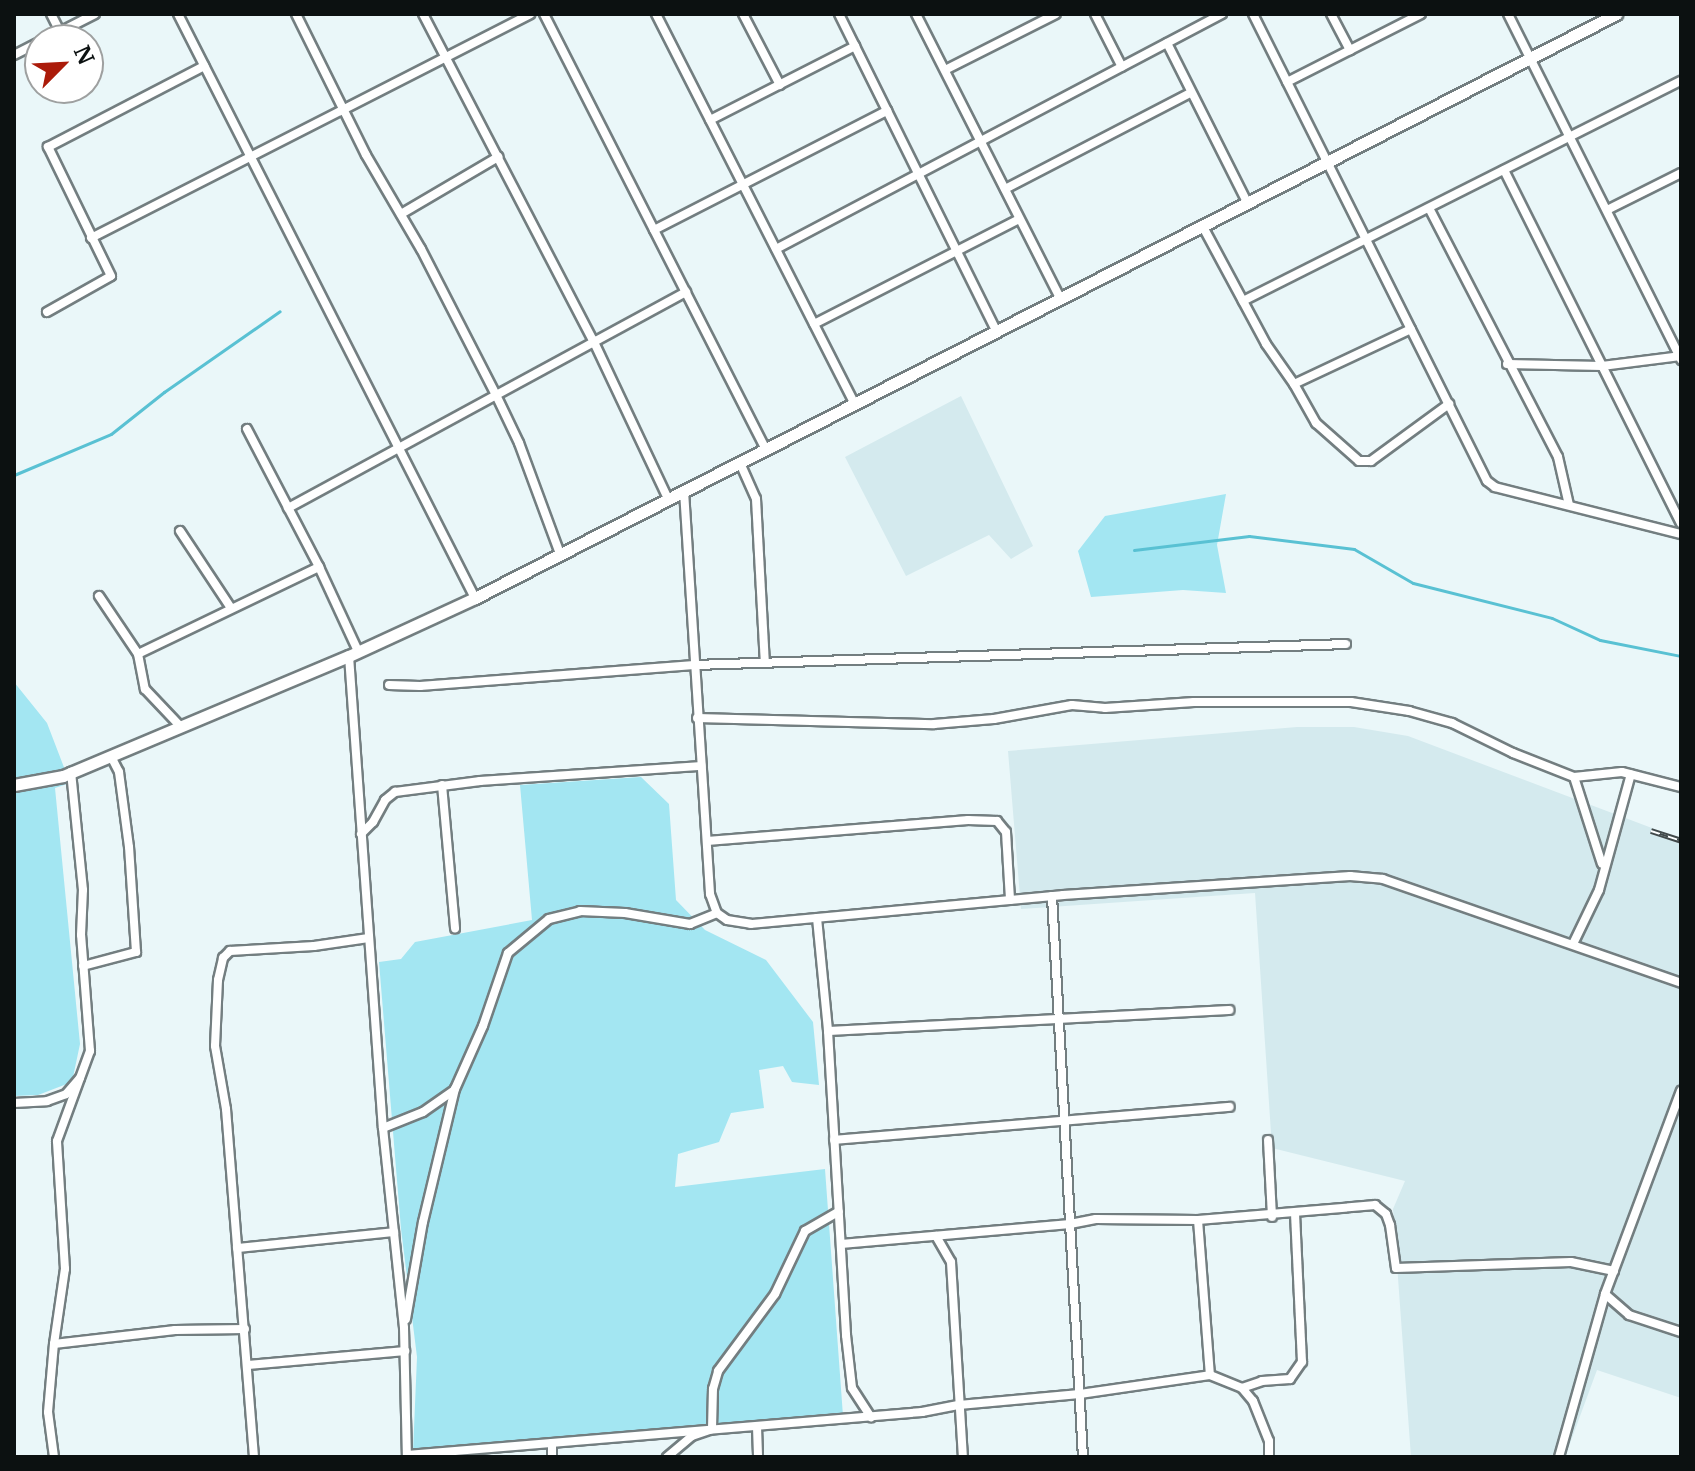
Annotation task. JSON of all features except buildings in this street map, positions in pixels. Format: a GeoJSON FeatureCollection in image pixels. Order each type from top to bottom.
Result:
{"type":"FeatureCollection","features":[{"type":"Feature","properties":{"kind":"street"},"geometry":{"type":"LineString","coordinates":[[76,24],[95,14]]}},
{"type":"Feature","properties":{"kind":"street"},"geometry":{"type":"LineString","coordinates":[[178,14],[475,598]]}},
{"type":"Feature","properties":{"kind":"street"},"geometry":{"type":"LineString","coordinates":[[296,14],[497,397],[524,455],[560,554]]}},
{"type":"Feature","properties":{"kind":"street"},"geometry":{"type":"LineString","coordinates":[[423,14],[593,340],[668,499]]}},
{"type":"Feature","properties":{"kind":"street"},"geometry":{"type":"LineString","coordinates":[[91,238],[530,14]]}},
{"type":"Feature","properties":{"kind":"street"},"geometry":{"type":"LineString","coordinates":[[544,14],[766,450]]}},
{"type":"Feature","properties":{"kind":"street"},"geometry":{"type":"LineString","coordinates":[[656,14],[855,404]]}},
{"type":"Feature","properties":{"kind":"street"},"geometry":{"type":"LineString","coordinates":[[743,14],[780,85]]}},
{"type":"Feature","properties":{"kind":"street"},"geometry":{"type":"LineString","coordinates":[[839,14],[996,330]]}},
{"type":"Feature","properties":{"kind":"street"},"geometry":{"type":"LineString","coordinates":[[916,14],[1060,298]]}},
{"type":"Feature","properties":{"kind":"street"},"geometry":{"type":"LineString","coordinates":[[945,70],[1056,14]]}},
{"type":"Feature","properties":{"kind":"street"},"geometry":{"type":"LineString","coordinates":[[1095,14],[1122,67]]}},
{"type":"Feature","properties":{"kind":"street"},"geometry":{"type":"LineString","coordinates":[[776,249],[1222,14]]}},
{"type":"Feature","properties":{"kind":"street"},"geometry":{"type":"LineString","coordinates":[[1253,14],[1491,485],[1681,534]]}},
{"type":"Feature","properties":{"kind":"street"},"geometry":{"type":"LineString","coordinates":[[1331,14],[1350,50]]}},
{"type":"Feature","properties":{"kind":"street"},"geometry":{"type":"LineString","coordinates":[[1287,82],[1421,14]]}},
{"type":"Feature","properties":{"kind":"street"},"geometry":{"type":"LineString","coordinates":[[1507,364],[1602,366],[1680,358],[1508,14]]}},
{"type":"Feature","properties":{"kind":"street"},"geometry":{"type":"LineString","coordinates":[[14,785],[50,780],[111,756],[475,598],[1616,14]]}},
{"type":"Feature","properties":{"kind":"street"},"geometry":{"type":"LineString","coordinates":[[1167,43],[1247,202]]}},
{"type":"Feature","properties":{"kind":"street"},"geometry":{"type":"LineString","coordinates":[[710,120],[855,46]]}},
{"type":"Feature","properties":{"kind":"street"},"geometry":{"type":"LineString","coordinates":[[47,312],[110,279],[48,147],[204,66]]}},
{"type":"Feature","properties":{"kind":"street"},"geometry":{"type":"LineString","coordinates":[[1243,301],[1681,81]]}},
{"type":"Feature","properties":{"kind":"street"},"geometry":{"type":"LineString","coordinates":[[1005,189],[1190,93]]}},
{"type":"Feature","properties":{"kind":"street"},"geometry":{"type":"LineString","coordinates":[[654,230],[887,111]]}},
{"type":"Feature","properties":{"kind":"street"},"geometry":{"type":"LineString","coordinates":[[401,214],[498,157]]}},
{"type":"Feature","properties":{"kind":"street"},"geometry":{"type":"LineString","coordinates":[[1504,170],[1681,523]]}},
{"type":"Feature","properties":{"kind":"street"},"geometry":{"type":"LineString","coordinates":[[1607,210],[1681,173]]}},
{"type":"Feature","properties":{"kind":"street"},"geometry":{"type":"LineString","coordinates":[[1429,208],[1507,364],[1558,457],[1569,505]]}},
{"type":"Feature","properties":{"kind":"street"},"geometry":{"type":"LineString","coordinates":[[814,324],[1019,219]]}},
{"type":"Feature","properties":{"kind":"street"},"geometry":{"type":"LineString","coordinates":[[1202,225],[1266,344],[1324,432],[1365,462],[1449,404]]}},
{"type":"Feature","properties":{"kind":"street"},"geometry":{"type":"LineString","coordinates":[[288,508],[686,292]]}},
{"type":"Feature","properties":{"kind":"street"},"geometry":{"type":"LineString","coordinates":[[1294,384],[1411,329]]}},
{"type":"Feature","properties":{"kind":"street"},"geometry":{"type":"LineString","coordinates":[[247,429],[319,567],[353,653],[368,938],[383,1128],[404,1328],[407,1456],[871,1417],[1080,1394],[1210,1375],[1242,1388],[1262,1421],[1269,1441],[1269,1457]]}},
{"type":"Feature","properties":{"kind":"street"},"geometry":{"type":"LineString","coordinates":[[740,463],[756,499],[765,663]]}},
{"type":"Feature","properties":{"kind":"street"},"geometry":{"type":"LineString","coordinates":[[684,491],[710,894],[717,913],[727,920],[751,924],[1052,896],[1334,877],[1383,879],[1681,983]]}},
{"type":"Feature","properties":{"kind":"street"},"geometry":{"type":"LineString","coordinates":[[180,531],[231,608]]}},
{"type":"Feature","properties":{"kind":"street"},"geometry":{"type":"LineString","coordinates":[[138,654],[319,567]]}},
{"type":"Feature","properties":{"kind":"street"},"geometry":{"type":"LineString","coordinates":[[99,596],[138,654],[145,689],[180,726]]}},
{"type":"Feature","properties":{"kind":"street"},"geometry":{"type":"LineString","coordinates":[[389,685],[420,686],[694,665],[1346,644]]}},
{"type":"Feature","properties":{"kind":"street"},"geometry":{"type":"LineString","coordinates":[[697,718],[934,724],[994,719],[1072,705],[1105,708],[1209,701],[1351,702],[1409,711],[1452,723],[1513,753],[1574,777],[1599,773],[1631,774],[1681,787]]}},
{"type":"Feature","properties":{"kind":"street"},"geometry":{"type":"LineString","coordinates":[[83,966],[136,952],[126,822],[119,772],[111,756]]}},
{"type":"Feature","properties":{"kind":"street"},"geometry":{"type":"LineString","coordinates":[[361,834],[373,822],[390,793],[442,785],[701,766]]}},
{"type":"Feature","properties":{"kind":"street"},"geometry":{"type":"LineString","coordinates":[[54,1457],[48,1412],[65,1269],[57,1141],[90,1051],[83,966],[83,890],[71,772]]}},
{"type":"Feature","properties":{"kind":"street"},"geometry":{"type":"LineString","coordinates":[[1573,944],[1599,890],[1603,866],[1619,822],[1631,774]]}},
{"type":"Feature","properties":{"kind":"street"},"geometry":{"type":"LineString","coordinates":[[1574,777],[1603,866]]}},
{"type":"Feature","properties":{"kind":"street"},"geometry":{"type":"LineString","coordinates":[[442,785],[455,928]]}},
{"type":"Feature","properties":{"kind":"street"},"geometry":{"type":"LineString","coordinates":[[707,841],[953,821],[997,821],[1006,832],[1010,900]]}},
{"type":"Feature","properties":{"kind":"street"},"geometry":{"type":"LineString","coordinates":[[1052,896],[1083,1457]]}},
{"type":"Feature","properties":{"kind":"street"},"geometry":{"type":"LineString","coordinates":[[404,1328],[423,1222],[455,1089],[483,1026],[508,953],[549,919],[580,911],[625,913],[690,924],[717,913]]}},
{"type":"Feature","properties":{"kind":"street"},"geometry":{"type":"LineString","coordinates":[[817,918],[828,1031],[852,1388],[871,1417]]}},
{"type":"Feature","properties":{"kind":"street"},"geometry":{"type":"LineString","coordinates":[[254,1457],[225,1097],[215,1046],[218,980],[223,958],[243,948],[314,946],[368,938]]}},
{"type":"Feature","properties":{"kind":"street"},"geometry":{"type":"LineString","coordinates":[[828,1031],[1229,1010]]}},
{"type":"Feature","properties":{"kind":"street"},"geometry":{"type":"LineString","coordinates":[[14,1103],[47,1101],[66,1094],[83,1075]]}},
{"type":"Feature","properties":{"kind":"street"},"geometry":{"type":"LineString","coordinates":[[383,1128],[423,1112],[455,1089]]}},
{"type":"Feature","properties":{"kind":"street"},"geometry":{"type":"LineString","coordinates":[[1559,1457],[1605,1294],[1681,1091]]}},
{"type":"Feature","properties":{"kind":"street"},"geometry":{"type":"LineString","coordinates":[[834,1140],[1230,1107]]}},
{"type":"Feature","properties":{"kind":"street"},"geometry":{"type":"LineString","coordinates":[[1268,1140],[1272,1217]]}},
{"type":"Feature","properties":{"kind":"street"},"geometry":{"type":"LineString","coordinates":[[841,1244],[1070,1224],[1096,1219],[1272,1217],[1375,1205],[1386,1214],[1390,1225],[1396,1268],[1571,1262],[1614,1271]]}},
{"type":"Feature","properties":{"kind":"street"},"geometry":{"type":"LineString","coordinates":[[712,1429],[713,1389],[718,1371],[775,1294],[805,1231],[839,1211]]}},
{"type":"Feature","properties":{"kind":"street"},"geometry":{"type":"LineString","coordinates":[[1242,1388],[1262,1381],[1290,1379],[1302,1362],[1295,1215]]}},
{"type":"Feature","properties":{"kind":"street"},"geometry":{"type":"LineString","coordinates":[[1198,1220],[1210,1375]]}},
{"type":"Feature","properties":{"kind":"street"},"geometry":{"type":"LineString","coordinates":[[237,1248],[394,1232]]}},
{"type":"Feature","properties":{"kind":"street"},"geometry":{"type":"LineString","coordinates":[[936,1236],[951,1262],[963,1457]]}},
{"type":"Feature","properties":{"kind":"street"},"geometry":{"type":"LineString","coordinates":[[1605,1294],[1629,1315],[1681,1332]]}},
{"type":"Feature","properties":{"kind":"street"},"geometry":{"type":"LineString","coordinates":[[54,1344],[175,1330],[245,1329]]}},
{"type":"Feature","properties":{"kind":"street"},"geometry":{"type":"LineString","coordinates":[[248,1365],[405,1351]]}},
{"type":"Feature","properties":{"kind":"street"},"geometry":{"type":"LineString","coordinates":[[757,1427],[758,1457]]}},
{"type":"Feature","properties":{"kind":"street"},"geometry":{"type":"LineString","coordinates":[[667,1457],[692,1436],[712,1429]]}},
{"type":"Feature","properties":{"kind":"street"},"geometry":{"type":"LineString","coordinates":[[552,1443],[552,1457]]}},
{"type":"Feature","properties":{"kind":"shaded area"},"geometry":{"type":"Polygon","coordinates":[[[961,396],[1033,546],[1011,559],[989,535],[906,576],[845,457],[961,396]]]}},
{"type":"Feature","properties":{"kind":"shaded area"},"geometry":{"type":"Polygon","coordinates":[[[1226,494],[1217,545],[1226,593],[1183,590],[1091,597],[1078,551],[1105,516],[1226,494]]]}},
{"type":"Feature","properties":{"kind":"shaded area"},"geometry":{"type":"Polygon","coordinates":[[[14,682],[47,723],[70,783],[55,788],[80,1044],[72,1082],[38,1095],[14,1096],[14,682]]]}},
{"type":"Feature","properties":{"kind":"shaded area"},"geometry":{"type":"Polygon","coordinates":[[[1297,727],[1354,727],[1408,736],[1681,839],[1681,1398],[1597,1370],[1565,1457],[1411,1457],[1393,1209],[1405,1181],[1272,1148],[1255,893],[1021,909],[1008,751],[1297,727]]]}},
{"type":"Feature","properties":{"kind":"shaded area"},"geometry":{"type":"Polygon","coordinates":[[[641,777],[669,804],[676,900],[705,930],[766,960],[813,1022],[819,1085],[792,1082],[783,1066],[759,1070],[764,1108],[731,1113],[719,1142],[678,1154],[675,1187],[825,1169],[843,1416],[413,1452],[417,1357],[401,1229],[379,962],[401,959],[415,942],[532,920],[520,785],[641,777]]]}},
{"type":"Feature","properties":{"kind":"waterway"},"geometry":{"type":"LineString","coordinates":[[14,475],[111,434],[164,392],[280,311]]}},
{"type":"Feature","properties":{"kind":"waterway"},"geometry":{"type":"LineString","coordinates":[[1134,550],[1249,536],[1354,549],[1413,583],[1552,618],[1600,640],[1681,656]]}},
{"type":"Feature","properties":{"kind":"railway"},"geometry":{"type":"LineString","coordinates":[[1651,831],[1681,841]]}}]}
